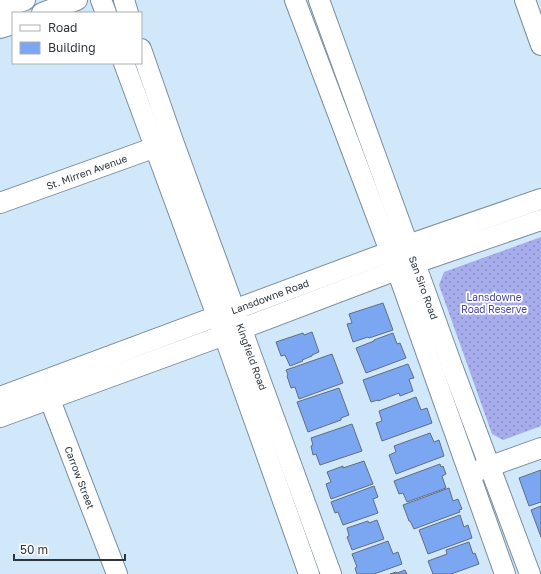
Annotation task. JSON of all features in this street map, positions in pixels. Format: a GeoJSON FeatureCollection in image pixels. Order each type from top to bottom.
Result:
{"type":"FeatureCollection","features":[{"type":"Feature","properties":{"kind":"street"},"geometry":{"type":"LineString","coordinates":[[0,9],[25,0]]}},
{"type":"Feature","properties":{"kind":"street"},"geometry":{"type":"LineString","coordinates":[[45,12],[77,0]]}},
{"type":"Feature","properties":{"kind":"street"},"geometry":{"type":"LineString","coordinates":[[101,0],[106,12]]}},
{"type":"Feature","properties":{"kind":"street"},"geometry":{"type":"LineString","coordinates":[[124,0],[128,12]]}},
{"type":"Feature","properties":{"kind":"street","name":"San Siro Road"},"geometry":{"type":"LineString","coordinates":[[295,0],[397,270],[420,338],[506,574]]}},
{"type":"Feature","properties":{"kind":"street","name":"San Siro Road"},"geometry":{"type":"LineString","coordinates":[[319,0],[408,245],[416,263],[452,366],[530,574]]}},
{"type":"Feature","properties":{"kind":"street"},"geometry":{"type":"LineString","coordinates":[[525,0],[541,45]]}},
{"type":"Feature","properties":{"kind":"street"},"geometry":{"type":"LineString","coordinates":[[0,28],[12,24]]}},
{"type":"Feature","properties":{"kind":"street","name":"Kingfield Road"},"geometry":{"type":"LineString","coordinates":[[142,53],[164,144],[225,313],[331,574]]}},
{"type":"Feature","properties":{"kind":"street","name":"Kingfield Road"},"geometry":{"type":"LineString","coordinates":[[124,64],[164,144]]}},
{"type":"Feature","properties":{"kind":"street","name":"St. Mirren Avenue"},"geometry":{"type":"LineString","coordinates":[[0,204],[164,144]]}},
{"type":"Feature","properties":{"kind":"street","name":"Lansdowne Road"},"geometry":{"type":"LineString","coordinates":[[0,416],[46,390],[225,313],[408,245],[541,199]]}},
{"type":"Feature","properties":{"kind":"street","name":"Lansdowne Road"},"geometry":{"type":"LineString","coordinates":[[0,397],[46,390],[232,332],[416,263],[541,220]]}},
{"type":"Feature","properties":{"kind":"street","name":"Kingfield Road"},"geometry":{"type":"LineString","coordinates":[[232,332],[309,574]]}},
{"type":"Feature","properties":{"kind":"street","name":"Carrow Street"},"geometry":{"type":"LineString","coordinates":[[46,390],[117,574]]}},
{"type":"Feature","properties":{"kind":"street"},"geometry":{"type":"LineString","coordinates":[[470,474],[541,448]]}},
{"type":"Feature","properties":{"kind":"green space","name":"Lansdowne Road Reserve"},"geometry":{"type":"Polygon","coordinates":[[[541,237],[541,426],[503,440],[492,434],[439,285],[444,272],[541,237]]]}},
{"type":"Feature","properties":{"kind":"building"},"geometry":{"type":"Polygon","coordinates":[[[383,303],[393,330],[353,342],[347,324],[352,323],[349,314],[383,303]]]}},
{"type":"Feature","properties":{"kind":"building"},"geometry":{"type":"Polygon","coordinates":[[[312,332],[319,352],[290,366],[285,355],[281,356],[276,342],[303,333],[304,335],[312,332]]]}},
{"type":"Feature","properties":{"kind":"building"},"geometry":{"type":"Polygon","coordinates":[[[393,333],[397,344],[400,343],[406,358],[366,373],[356,348],[393,333]]]}},
{"type":"Feature","properties":{"kind":"building"},"geometry":{"type":"Polygon","coordinates":[[[332,354],[343,383],[299,399],[295,387],[291,388],[286,370],[332,354]]]}},
{"type":"Feature","properties":{"kind":"building"},"geometry":{"type":"Polygon","coordinates":[[[408,364],[414,378],[409,379],[413,391],[400,396],[399,393],[371,402],[363,380],[408,364]]]}},
{"type":"Feature","properties":{"kind":"building"},"geometry":{"type":"Polygon","coordinates":[[[339,388],[349,415],[341,418],[341,420],[308,432],[297,402],[339,388]]]}},
{"type":"Feature","properties":{"kind":"building"},"geometry":{"type":"Polygon","coordinates":[[[416,397],[421,410],[427,408],[432,423],[382,441],[376,423],[382,421],[379,411],[416,397]]]}},
{"type":"Feature","properties":{"kind":"building"},"geometry":{"type":"Polygon","coordinates":[[[352,424],[362,451],[320,465],[316,454],[313,455],[311,438],[352,424]]]}},
{"type":"Feature","properties":{"kind":"building"},"geometry":{"type":"Polygon","coordinates":[[[430,433],[434,442],[439,440],[444,456],[396,474],[389,455],[396,452],[394,446],[430,433]]]}},
{"type":"Feature","properties":{"kind":"building"},"geometry":{"type":"Polygon","coordinates":[[[364,461],[373,484],[331,499],[326,484],[331,482],[327,472],[364,461]]]}},
{"type":"Feature","properties":{"kind":"building"},"geometry":{"type":"Polygon","coordinates":[[[440,464],[441,467],[443,466],[446,474],[442,476],[446,488],[407,502],[403,493],[399,494],[394,481],[440,464]]]}},
{"type":"Feature","properties":{"kind":"building"},"geometry":{"type":"Polygon","coordinates":[[[541,470],[541,502],[529,506],[519,478],[541,470]]]}},
{"type":"Feature","properties":{"kind":"building"},"geometry":{"type":"Polygon","coordinates":[[[374,486],[378,497],[373,499],[378,513],[343,525],[338,512],[335,513],[331,502],[374,486]]]}},
{"type":"Feature","properties":{"kind":"building"},"geometry":{"type":"Polygon","coordinates":[[[449,488],[453,501],[458,499],[462,509],[459,510],[460,512],[414,529],[409,521],[403,505],[449,488]]]}},
{"type":"Feature","properties":{"kind":"building"},"geometry":{"type":"Polygon","coordinates":[[[541,506],[541,537],[531,510],[541,506]]]}},
{"type":"Feature","properties":{"kind":"building"},"geometry":{"type":"Polygon","coordinates":[[[460,515],[464,527],[468,525],[472,538],[428,554],[419,530],[460,515]]]}},
{"type":"Feature","properties":{"kind":"building"},"geometry":{"type":"Polygon","coordinates":[[[377,520],[384,539],[352,550],[347,537],[349,536],[347,528],[368,521],[369,523],[377,520]]]}},
{"type":"Feature","properties":{"kind":"building"},"geometry":{"type":"Polygon","coordinates":[[[388,541],[393,554],[398,552],[402,564],[374,574],[357,574],[355,568],[357,567],[352,554],[388,541]]]}},
{"type":"Feature","properties":{"kind":"building"},"geometry":{"type":"Polygon","coordinates":[[[469,542],[473,554],[475,553],[479,564],[451,574],[433,574],[428,561],[447,554],[446,550],[469,542]]]}},
{"type":"Feature","properties":{"kind":"building"},"geometry":{"type":"Polygon","coordinates":[[[405,570],[407,574],[390,574],[397,573],[405,570]]]}}]}
